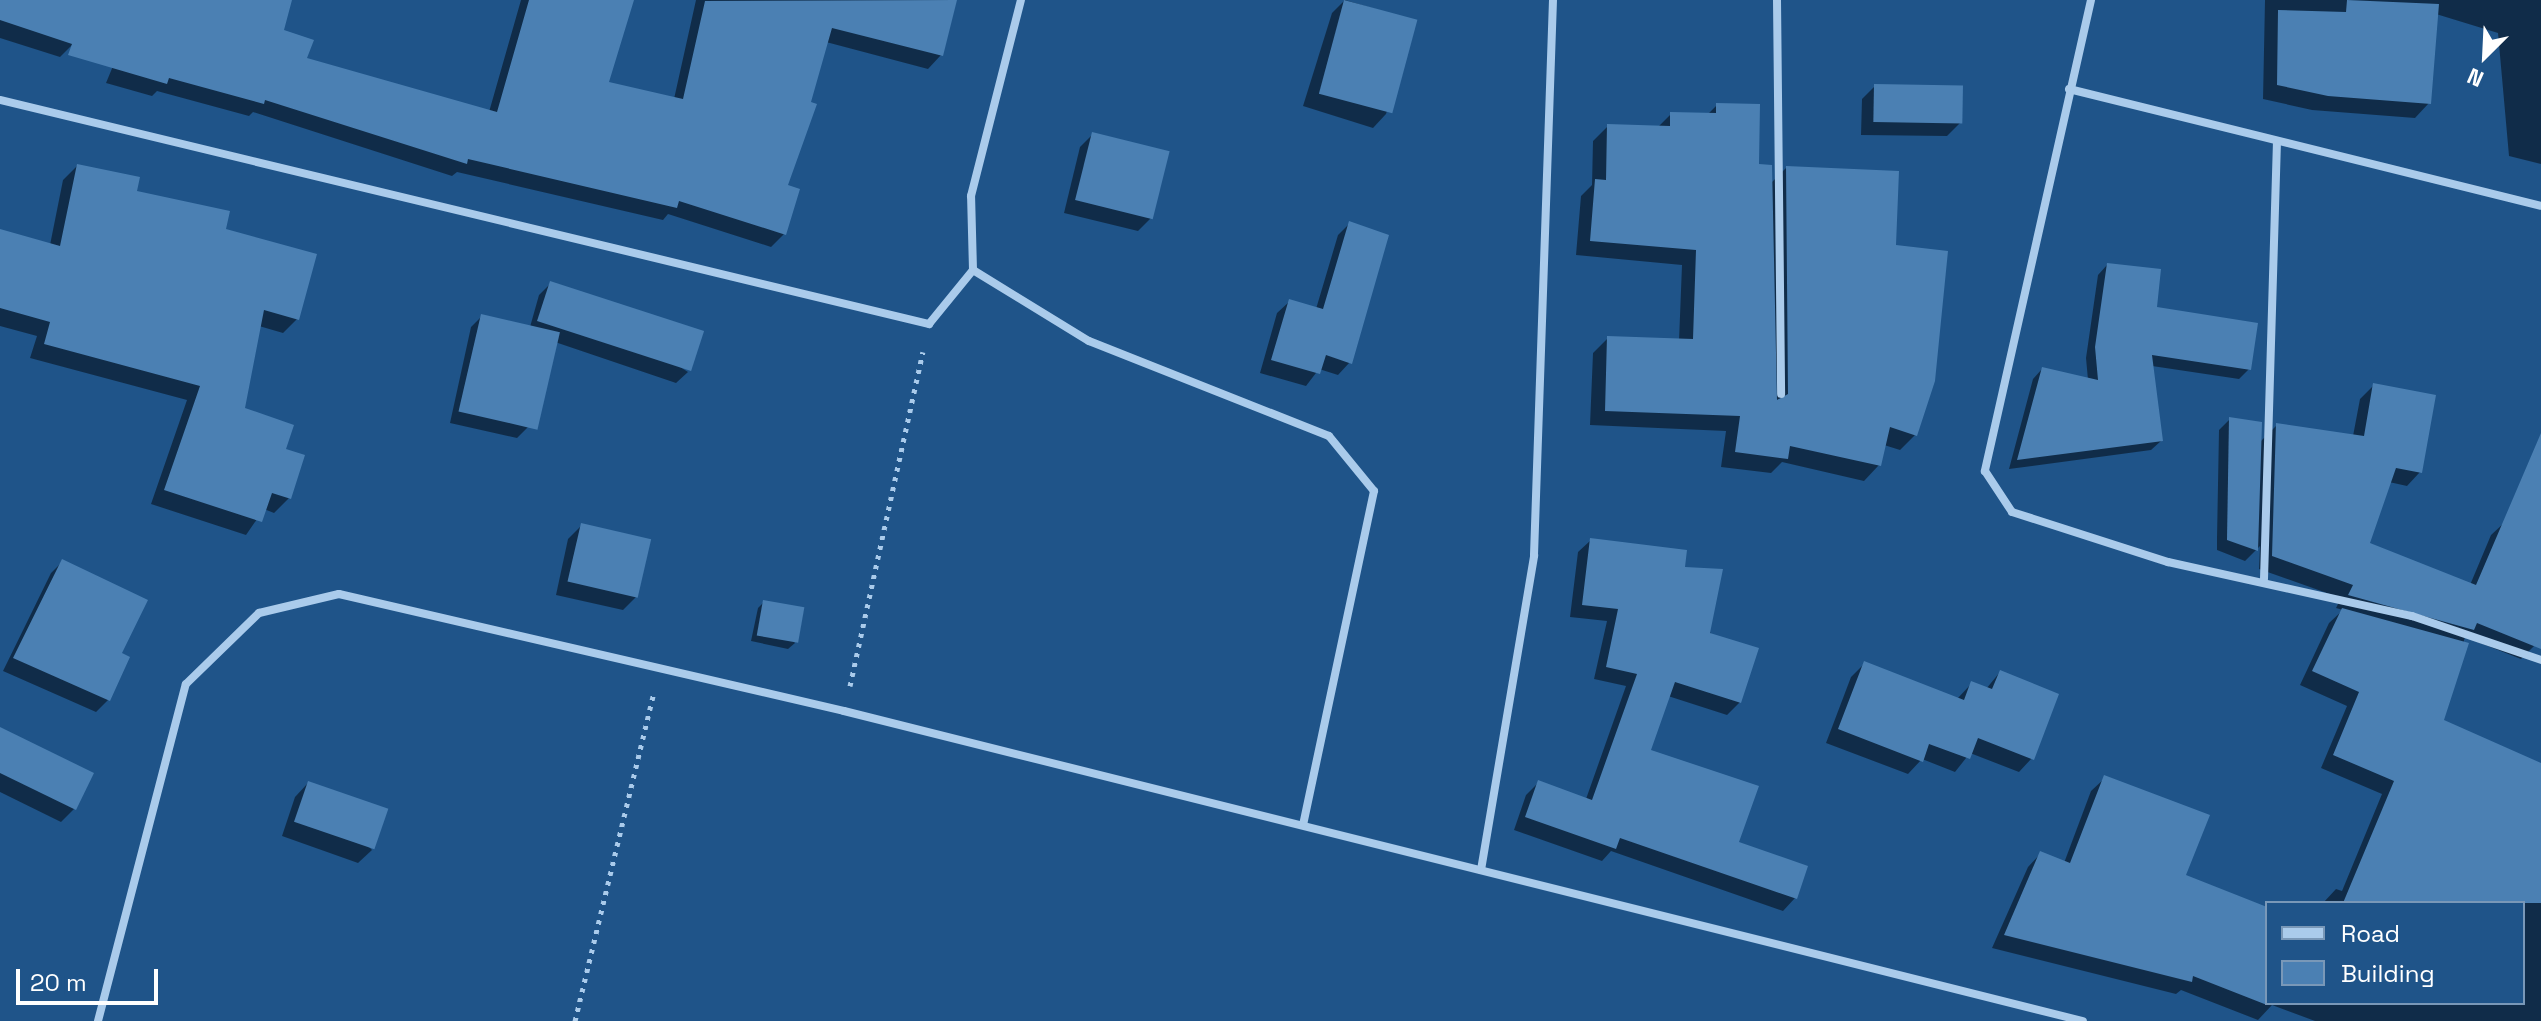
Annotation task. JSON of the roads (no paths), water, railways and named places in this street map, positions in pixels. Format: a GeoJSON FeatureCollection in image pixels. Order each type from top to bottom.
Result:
{"type":"FeatureCollection","features":[{"type":"Feature","properties":{"kind":"street"},"geometry":{"type":"LineString","coordinates":[[0,100],[929,324],[973,270],[971,196],[1021,0]]}},
{"type":"Feature","properties":{"kind":"street"},"geometry":{"type":"LineString","coordinates":[[1481,870],[1534,555],[1553,0]]}},
{"type":"Feature","properties":{"kind":"street"},"geometry":{"type":"LineString","coordinates":[[1777,0],[1781,394]]}},
{"type":"Feature","properties":{"kind":"street"},"geometry":{"type":"LineString","coordinates":[[2091,0],[1985,471],[2012,512],[2168,562],[2264,579],[2412,616],[2541,660]]}},
{"type":"Feature","properties":{"kind":"street"},"geometry":{"type":"LineString","coordinates":[[2069,89],[2541,206]]}},
{"type":"Feature","properties":{"kind":"street"},"geometry":{"type":"LineString","coordinates":[[2264,579],[2277,141]]}},
{"type":"Feature","properties":{"kind":"street"},"geometry":{"type":"LineString","coordinates":[[973,270],[1089,341],[1329,436],[1374,491],[1303,825]]}},
{"type":"Feature","properties":{"kind":"street"},"geometry":{"type":"LineString","coordinates":[[98,1021],[186,684],[259,613],[339,594],[844,711],[2083,1021]]}}]}
